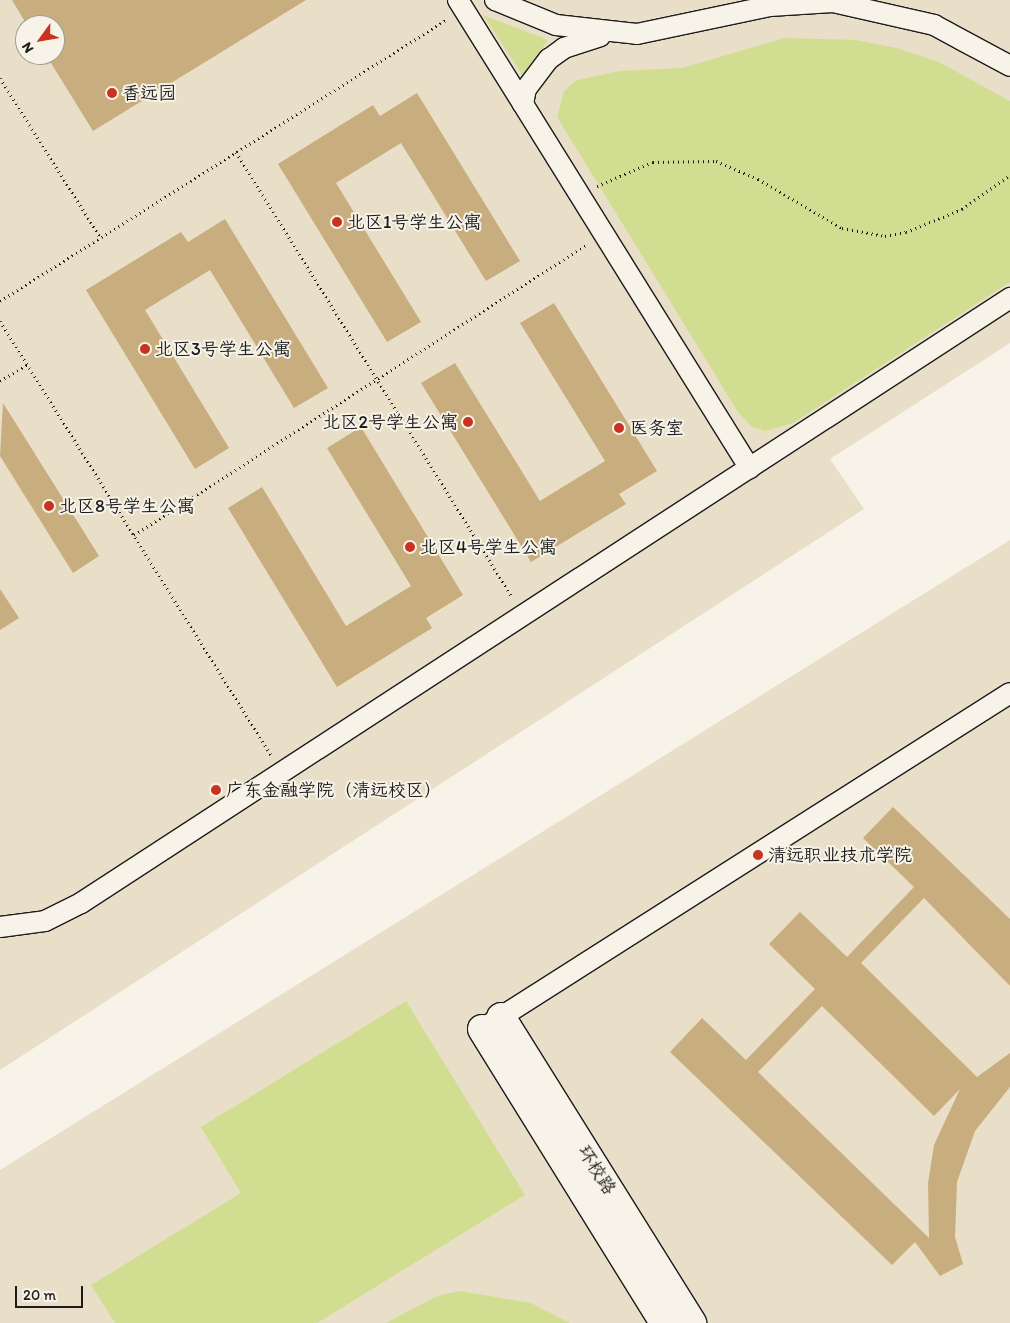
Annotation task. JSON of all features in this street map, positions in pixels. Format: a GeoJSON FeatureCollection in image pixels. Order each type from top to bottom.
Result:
{"type":"FeatureCollection","features":[{"type":"Feature","properties":{"kind":"street"},"geometry":{"type":"LineString","coordinates":[[496,0],[556,25],[613,34]]}},
{"type":"Feature","properties":{"kind":"street"},"geometry":{"type":"LineString","coordinates":[[523,104],[526,89],[549,59],[582,40],[613,34],[660,32],[793,2],[833,2],[934,25],[1010,66]]}},
{"type":"Feature","properties":{"kind":"street"},"geometry":{"type":"LineString","coordinates":[[461,4],[750,468]]}},
{"type":"Feature","properties":{"kind":"street"},"geometry":{"type":"LineString","coordinates":[[0,927],[30,926],[61,914],[1010,298]]}},
{"type":"Feature","properties":{"kind":"street"},"geometry":{"type":"LineString","coordinates":[[491,1023],[1010,693]]}},
{"type":"Feature","properties":{"kind":"street","name":"环校路"},"geometry":{"type":"LineString","coordinates":[[491,1023],[664,1323]]}},
{"type":"Feature","properties":{"kind":"street","name":"环校路"},"geometry":{"type":"LineString","coordinates":[[491,1023],[692,1323]]}},
{"type":"Feature","properties":{"kind":"path"},"geometry":{"type":"LineString","coordinates":[[0,301],[236,152],[461,4]]}},
{"type":"Feature","properties":{"kind":"path"},"geometry":{"type":"LineString","coordinates":[[0,78],[100,237]]}},
{"type":"Feature","properties":{"kind":"path"},"geometry":{"type":"LineString","coordinates":[[236,152],[523,615]]}},
{"type":"Feature","properties":{"kind":"path"},"geometry":{"type":"LineString","coordinates":[[580,195],[653,162],[698,159],[737,168],[842,228],[885,236],[906,232],[962,209],[1010,175]]}},
{"type":"Feature","properties":{"kind":"path"},"geometry":{"type":"LineString","coordinates":[[134,535],[603,234]]}},
{"type":"Feature","properties":{"kind":"path"},"geometry":{"type":"LineString","coordinates":[[0,321],[282,772]]}},
{"type":"Feature","properties":{"kind":"path"},"geometry":{"type":"LineString","coordinates":[[0,381],[28,364]]}},
{"type":"Feature","properties":{"kind":"shaded area","name":"广东金融学院（清远校区）"},"geometry":{"type":"Polygon","coordinates":[[[0,0],[1010,0],[1010,343],[830,459],[864,509],[0,1070],[0,0]]]}},
{"type":"Feature","properties":{"kind":"shaded area","name":"清远职业技术学院"},"geometry":{"type":"Polygon","coordinates":[[[1010,540],[1010,1323],[0,1323],[0,1170],[1010,540]]]}},
{"type":"Feature","properties":{"kind":"green space"},"geometry":{"type":"Polygon","coordinates":[[[483,15],[548,40],[523,76],[483,15]]]}},
{"type":"Feature","properties":{"kind":"green space"},"geometry":{"type":"Polygon","coordinates":[[[784,38],[856,40],[897,48],[939,62],[1010,101],[1010,282],[793,423],[765,431],[751,426],[738,412],[557,117],[564,91],[577,80],[620,71],[682,68],[784,38]]]}},
{"type":"Feature","properties":{"kind":"green space"},"geometry":{"type":"Polygon","coordinates":[[[406,1001],[525,1195],[317,1323],[115,1323],[91,1285],[241,1193],[201,1127],[406,1001]]]}},
{"type":"Feature","properties":{"kind":"green space"},"geometry":{"type":"Polygon","coordinates":[[[460,1291],[531,1303],[570,1323],[386,1323],[437,1296],[460,1291]]]}},
{"type":"Feature","properties":{"kind":"building","name":"香远园"},"geometry":{"type":"Polygon","coordinates":[[[12,0],[306,0],[93,131],[52,65],[65,65],[65,15],[21,15],[12,0]]]}},
{"type":"Feature","properties":{"kind":"building","name":"北区1号学生公寓"},"geometry":{"type":"Polygon","coordinates":[[[417,93],[520,261],[486,281],[401,143],[336,183],[421,322],[387,342],[278,164],[373,105],[380,116],[417,93]]]}},
{"type":"Feature","properties":{"kind":"building","name":"北区3号学生公寓"},"geometry":{"type":"Polygon","coordinates":[[[225,219],[328,388],[294,408],[210,270],[145,310],[229,448],[195,469],[86,290],[181,232],[188,242],[225,219]]]}},
{"type":"Feature","properties":{"kind":"building","name":"北区2号学生公寓"},"geometry":{"type":"Polygon","coordinates":[[[554,303],[657,471],[619,494],[626,504],[531,562],[421,383],[455,363],[540,501],[605,461],[520,323],[554,303]]]}},
{"type":"Feature","properties":{"kind":"building","name":"北区8号学生公寓"},"geometry":{"type":"Polygon","coordinates":[[[3,403],[99,556],[73,573],[0,456],[3,403]]]}},
{"type":"Feature","properties":{"kind":"building","name":"北区4号学生公寓"},"geometry":{"type":"Polygon","coordinates":[[[361,427],[463,595],[426,618],[432,628],[337,687],[228,508],[262,487],[346,626],[411,586],[327,448],[361,427]]]}},
{"type":"Feature","properties":{"kind":"building"},"geometry":{"type":"Polygon","coordinates":[[[0,589],[19,618],[0,630],[0,589]]]}},
{"type":"Feature","properties":{"kind":"building"},"geometry":{"type":"Polygon","coordinates":[[[893,807],[1010,919],[1010,986],[924,898],[861,963],[977,1077],[1010,1053],[1010,1087],[975,1131],[957,1182],[955,1237],[963,1264],[940,1276],[915,1242],[892,1265],[670,1052],[702,1018],[746,1060],[815,989],[769,944],[800,912],[847,957],[914,887],[863,838],[893,807]],[[822,1006],[758,1072],[929,1238],[928,1183],[934,1145],[960,1089],[934,1116],[822,1006]]]}},
{"type":"Feature","properties":{"kind":"place","name":"香远园"},"geometry":{"type":"Point","coordinates":[112,93]}},
{"type":"Feature","properties":{"kind":"place","name":"北区1号学生公寓"},"geometry":{"type":"Point","coordinates":[337,222]}},
{"type":"Feature","properties":{"kind":"place","name":"北区3号学生公寓"},"geometry":{"type":"Point","coordinates":[145,349]}},
{"type":"Feature","properties":{"kind":"place","name":"北区2号学生公寓"},"geometry":{"type":"Point","coordinates":[468,422]}},
{"type":"Feature","properties":{"kind":"place","name":"医务室"},"geometry":{"type":"Point","coordinates":[619,428]}},
{"type":"Feature","properties":{"kind":"place","name":"北区8号学生公寓"},"geometry":{"type":"Point","coordinates":[49,506]}},
{"type":"Feature","properties":{"kind":"place","name":"北区4号学生公寓"},"geometry":{"type":"Point","coordinates":[410,547]}},
{"type":"Feature","properties":{"kind":"place","name":"广东金融学院（清远校区）"},"geometry":{"type":"Point","coordinates":[216,790]}},
{"type":"Feature","properties":{"kind":"place","name":"清远职业技术学院"},"geometry":{"type":"Point","coordinates":[758,855]}}]}
